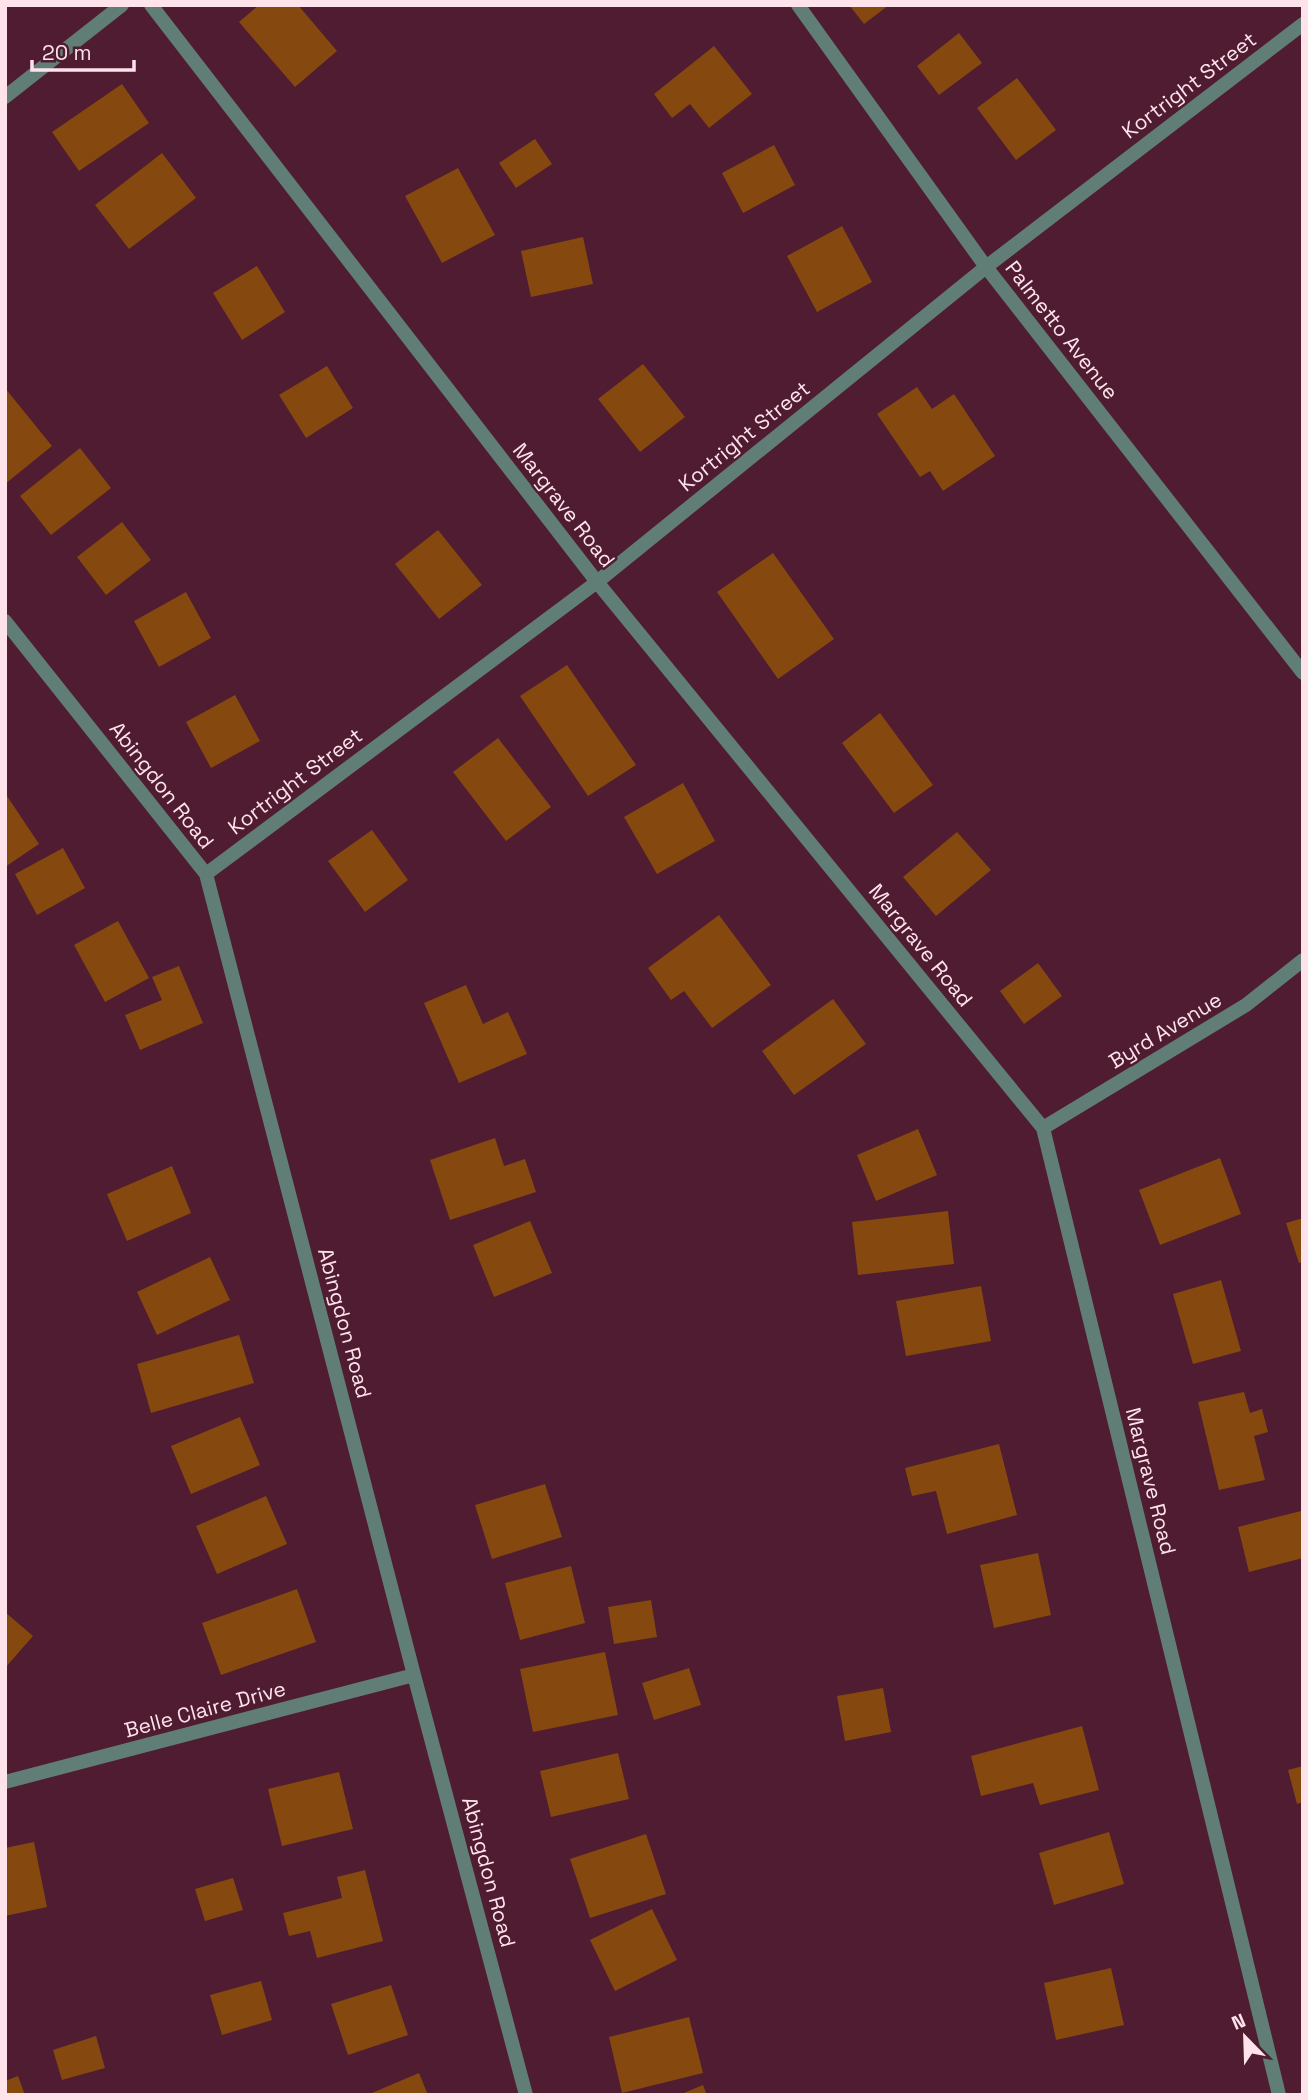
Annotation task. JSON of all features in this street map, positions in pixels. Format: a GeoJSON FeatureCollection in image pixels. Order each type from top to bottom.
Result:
{"type":"FeatureCollection","features":[{"type":"Feature","properties":{"kind":"street"},"geometry":{"type":"LineString","coordinates":[[5,97],[122,5]]}},
{"type":"Feature","properties":{"kind":"street","name":"Margrave Road"},"geometry":{"type":"LineString","coordinates":[[151,5],[597,582],[1044,1128],[1279,2095]]}},
{"type":"Feature","properties":{"kind":"street","name":"Palmetto Avenue"},"geometry":{"type":"LineString","coordinates":[[798,5],[986,267],[1303,673]]}},
{"type":"Feature","properties":{"kind":"street","name":"Kortright Street"},"geometry":{"type":"LineString","coordinates":[[206,874],[597,582],[986,267],[1303,24]]}},
{"type":"Feature","properties":{"kind":"street","name":"Abingdon Road"},"geometry":{"type":"LineString","coordinates":[[5,621],[206,874],[526,2095]]}},
{"type":"Feature","properties":{"kind":"street","name":"Byrd Avenue"},"geometry":{"type":"LineString","coordinates":[[1044,1128],[1246,1005],[1303,960]]}},
{"type":"Feature","properties":{"kind":"street","name":"Belle Claire Drive"},"geometry":{"type":"LineString","coordinates":[[5,1782],[414,1675]]}},
{"type":"Feature","properties":{"kind":"building"},"geometry":{"type":"Polygon","coordinates":[[[259,5],[298,5],[337,51],[295,87],[239,22],[259,5]]]}},
{"type":"Feature","properties":{"kind":"building"},"geometry":{"type":"Polygon","coordinates":[[[849,5],[889,5],[864,24],[849,5]]]}},
{"type":"Feature","properties":{"kind":"building"},"geometry":{"type":"Polygon","coordinates":[[[959,33],[982,63],[939,95],[917,66],[959,33]]]}},
{"type":"Feature","properties":{"kind":"building"},"geometry":{"type":"Polygon","coordinates":[[[714,46],[752,94],[709,128],[690,104],[672,118],[654,94],[714,46]]]}},
{"type":"Feature","properties":{"kind":"building"},"geometry":{"type":"Polygon","coordinates":[[[1017,78],[1056,130],[1016,160],[977,108],[1017,78]]]}},
{"type":"Feature","properties":{"kind":"building"},"geometry":{"type":"Polygon","coordinates":[[[122,84],[149,123],[79,171],[52,132],[122,84]]]}},
{"type":"Feature","properties":{"kind":"building"},"geometry":{"type":"Polygon","coordinates":[[[535,139],[552,164],[516,188],[499,163],[535,139]]]}},
{"type":"Feature","properties":{"kind":"building"},"geometry":{"type":"Polygon","coordinates":[[[774,145],[795,185],[743,213],[722,173],[774,145]]]}},
{"type":"Feature","properties":{"kind":"building"},"geometry":{"type":"Polygon","coordinates":[[[162,153],[196,198],[129,249],[95,205],[162,153]]]}},
{"type":"Feature","properties":{"kind":"building"},"geometry":{"type":"Polygon","coordinates":[[[458,168],[495,235],[442,263],[405,196],[458,168]]]}},
{"type":"Feature","properties":{"kind":"building"},"geometry":{"type":"Polygon","coordinates":[[[842,226],[872,282],[817,312],[787,256],[842,226]]]}},
{"type":"Feature","properties":{"kind":"building"},"geometry":{"type":"Polygon","coordinates":[[[583,237],[593,284],[531,297],[521,251],[583,237]]]}},
{"type":"Feature","properties":{"kind":"building"},"geometry":{"type":"Polygon","coordinates":[[[257,266],[285,312],[242,340],[213,293],[257,266]]]}},
{"type":"Feature","properties":{"kind":"building"},"geometry":{"type":"Polygon","coordinates":[[[643,364],[685,417],[640,452],[598,399],[643,364]]]}},
{"type":"Feature","properties":{"kind":"building"},"geometry":{"type":"Polygon","coordinates":[[[327,366],[353,408],[306,438],[279,395],[327,366]]]}},
{"type":"Feature","properties":{"kind":"building"},"geometry":{"type":"Polygon","coordinates":[[[917,387],[932,409],[954,394],[995,456],[943,491],[930,471],[920,477],[877,414],[917,387]]]}},
{"type":"Feature","properties":{"kind":"building"},"geometry":{"type":"Polygon","coordinates":[[[5,388],[52,446],[5,484],[5,388]]]}},
{"type":"Feature","properties":{"kind":"building"},"geometry":{"type":"Polygon","coordinates":[[[80,448],[111,488],[51,535],[20,496],[80,448]]]}},
{"type":"Feature","properties":{"kind":"building"},"geometry":{"type":"Polygon","coordinates":[[[122,522],[151,560],[106,595],[77,557],[122,522]]]}},
{"type":"Feature","properties":{"kind":"building"},"geometry":{"type":"Polygon","coordinates":[[[438,530],[482,585],[439,619],[395,564],[438,530]]]}},
{"type":"Feature","properties":{"kind":"building"},"geometry":{"type":"Polygon","coordinates":[[[773,553],[834,639],[778,679],[717,592],[773,553]]]}},
{"type":"Feature","properties":{"kind":"building"},"geometry":{"type":"Polygon","coordinates":[[[186,592],[211,638],[159,667],[134,621],[186,592]]]}},
{"type":"Feature","properties":{"kind":"building"},"geometry":{"type":"Polygon","coordinates":[[[567,665],[636,765],[588,796],[520,696],[567,665]]]}},
{"type":"Feature","properties":{"kind":"building"},"geometry":{"type":"Polygon","coordinates":[[[235,695],[260,741],[211,768],[186,722],[235,695]]]}},
{"type":"Feature","properties":{"kind":"building"},"geometry":{"type":"Polygon","coordinates":[[[880,713],[933,785],[894,813],[842,743],[880,713]]]}},
{"type":"Feature","properties":{"kind":"building"},"geometry":{"type":"Polygon","coordinates":[[[498,738],[551,807],[506,841],[453,772],[498,738]]]}},
{"type":"Feature","properties":{"kind":"building"},"geometry":{"type":"Polygon","coordinates":[[[683,783],[715,841],[657,874],[624,817],[683,783]]]}},
{"type":"Feature","properties":{"kind":"building"},"geometry":{"type":"Polygon","coordinates":[[[7,796],[39,844],[5,867],[5,798],[7,796]]]}},
{"type":"Feature","properties":{"kind":"building"},"geometry":{"type":"Polygon","coordinates":[[[372,830],[408,880],[365,912],[328,861],[372,830]]]}},
{"type":"Feature","properties":{"kind":"building"},"geometry":{"type":"Polygon","coordinates":[[[957,832],[991,870],[936,916],[903,877],[957,832]]]}},
{"type":"Feature","properties":{"kind":"building"},"geometry":{"type":"Polygon","coordinates":[[[63,848],[85,888],[37,915],[15,874],[63,848]]]}},
{"type":"Feature","properties":{"kind":"building"},"geometry":{"type":"Polygon","coordinates":[[[719,915],[771,985],[712,1028],[684,991],[671,1000],[648,968],[719,915]]]}},
{"type":"Feature","properties":{"kind":"building"},"geometry":{"type":"Polygon","coordinates":[[[118,921],[149,978],[105,1002],[74,945],[118,921]]]}},
{"type":"Feature","properties":{"kind":"building"},"geometry":{"type":"Polygon","coordinates":[[[1038,963],[1062,996],[1024,1024],[1000,991],[1038,963]]]}},
{"type":"Feature","properties":{"kind":"building"},"geometry":{"type":"Polygon","coordinates":[[[179,966],[203,1023],[140,1050],[125,1015],[162,1000],[152,977],[179,966]]]}},
{"type":"Feature","properties":{"kind":"building"},"geometry":{"type":"Polygon","coordinates":[[[466,985],[483,1024],[508,1012],[527,1054],[459,1083],[424,1003],[466,985]]]}},
{"type":"Feature","properties":{"kind":"building"},"geometry":{"type":"Polygon","coordinates":[[[833,999],[866,1044],[794,1095],[762,1051],[833,999]]]}},
{"type":"Feature","properties":{"kind":"building"},"geometry":{"type":"Polygon","coordinates":[[[918,1129],[937,1175],[876,1201],[857,1155],[918,1129]]]}},
{"type":"Feature","properties":{"kind":"building"},"geometry":{"type":"Polygon","coordinates":[[[495,1138],[504,1166],[525,1159],[536,1192],[450,1220],[430,1160],[495,1138]]]}},
{"type":"Feature","properties":{"kind":"building"},"geometry":{"type":"Polygon","coordinates":[[[1220,1158],[1241,1214],[1160,1245],[1139,1190],[1220,1158]]]}},
{"type":"Feature","properties":{"kind":"building"},"geometry":{"type":"Polygon","coordinates":[[[172,1166],[191,1213],[127,1241],[107,1194],[172,1166]]]}},
{"type":"Feature","properties":{"kind":"building"},"geometry":{"type":"Polygon","coordinates":[[[948,1211],[954,1264],[858,1275],[852,1222],[948,1211]]]}},
{"type":"Feature","properties":{"kind":"building"},"geometry":{"type":"Polygon","coordinates":[[[1303,1218],[1303,1262],[1299,1263],[1286,1223],[1303,1218]]]}},
{"type":"Feature","properties":{"kind":"building"},"geometry":{"type":"Polygon","coordinates":[[[530,1221],[552,1273],[494,1297],[473,1245],[530,1221]]]}},
{"type":"Feature","properties":{"kind":"building"},"geometry":{"type":"Polygon","coordinates":[[[210,1257],[230,1300],[157,1335],[137,1292],[210,1257]]]}},
{"type":"Feature","properties":{"kind":"building"},"geometry":{"type":"Polygon","coordinates":[[[1221,1280],[1241,1351],[1193,1364],[1173,1294],[1221,1280]]]}},
{"type":"Feature","properties":{"kind":"building"},"geometry":{"type":"Polygon","coordinates":[[[981,1286],[991,1341],[906,1356],[896,1301],[981,1286]]]}},
{"type":"Feature","properties":{"kind":"building"},"geometry":{"type":"Polygon","coordinates":[[[239,1335],[254,1383],[151,1413],[137,1364],[239,1335]]]}},
{"type":"Feature","properties":{"kind":"building"},"geometry":{"type":"Polygon","coordinates":[[[1244,1392],[1250,1413],[1262,1409],[1268,1432],[1254,1436],[1265,1480],[1219,1490],[1198,1402],[1244,1392]]]}},
{"type":"Feature","properties":{"kind":"building"},"geometry":{"type":"Polygon","coordinates":[[[240,1417],[260,1465],[191,1494],[171,1446],[240,1417]]]}},
{"type":"Feature","properties":{"kind":"building"},"geometry":{"type":"Polygon","coordinates":[[[999,1444],[1017,1515],[947,1534],[936,1491],[912,1496],[905,1468],[999,1444]]]}},
{"type":"Feature","properties":{"kind":"building"},"geometry":{"type":"Polygon","coordinates":[[[545,1484],[562,1537],[492,1559],[475,1505],[545,1484]]]}},
{"type":"Feature","properties":{"kind":"building"},"geometry":{"type":"Polygon","coordinates":[[[266,1496],[287,1544],[217,1574],[196,1526],[266,1496]]]}},
{"type":"Feature","properties":{"kind":"building"},"geometry":{"type":"Polygon","coordinates":[[[1301,1511],[1303,1558],[1249,1572],[1238,1527],[1301,1511]]]}},
{"type":"Feature","properties":{"kind":"building"},"geometry":{"type":"Polygon","coordinates":[[[1038,1553],[1051,1615],[994,1628],[980,1565],[1038,1553]]]}},
{"type":"Feature","properties":{"kind":"building"},"geometry":{"type":"Polygon","coordinates":[[[571,1566],[585,1623],[520,1640],[505,1583],[571,1566]]]}},
{"type":"Feature","properties":{"kind":"building"},"geometry":{"type":"Polygon","coordinates":[[[297,1589],[316,1642],[221,1675],[202,1623],[297,1589]]]}},
{"type":"Feature","properties":{"kind":"building"},"geometry":{"type":"Polygon","coordinates":[[[651,1600],[657,1637],[614,1644],[608,1607],[651,1600]]]}},
{"type":"Feature","properties":{"kind":"building"},"geometry":{"type":"Polygon","coordinates":[[[5,1612],[33,1636],[5,1668],[5,1612]]]}},
{"type":"Feature","properties":{"kind":"building"},"geometry":{"type":"Polygon","coordinates":[[[605,1652],[618,1715],[533,1732],[520,1669],[605,1652]]]}},
{"type":"Feature","properties":{"kind":"building"},"geometry":{"type":"Polygon","coordinates":[[[689,1668],[701,1705],[654,1720],[642,1683],[689,1668]]]}},
{"type":"Feature","properties":{"kind":"building"},"geometry":{"type":"Polygon","coordinates":[[[883,1688],[891,1732],[845,1741],[837,1696],[883,1688]]]}},
{"type":"Feature","properties":{"kind":"building"},"geometry":{"type":"Polygon","coordinates":[[[1082,1726],[1099,1790],[1040,1805],[1033,1783],[981,1796],[971,1756],[1082,1726]]]}},
{"type":"Feature","properties":{"kind":"building"},"geometry":{"type":"Polygon","coordinates":[[[618,1753],[629,1799],[551,1817],[540,1771],[618,1753]]]}},
{"type":"Feature","properties":{"kind":"building"},"geometry":{"type":"Polygon","coordinates":[[[1303,1766],[1303,1802],[1297,1804],[1288,1770],[1303,1766]]]}},
{"type":"Feature","properties":{"kind":"building"},"geometry":{"type":"Polygon","coordinates":[[[339,1772],[353,1829],[282,1846],[268,1789],[339,1772]]]}},
{"type":"Feature","properties":{"kind":"building"},"geometry":{"type":"Polygon","coordinates":[[[1109,1832],[1124,1884],[1054,1905],[1039,1853],[1109,1832]]]}},
{"type":"Feature","properties":{"kind":"building"},"geometry":{"type":"Polygon","coordinates":[[[646,1834],[666,1894],[590,1918],[570,1859],[646,1834]]]}},
{"type":"Feature","properties":{"kind":"building"},"geometry":{"type":"Polygon","coordinates":[[[34,1842],[47,1907],[5,1916],[5,1848],[34,1842]]]}},
{"type":"Feature","properties":{"kind":"building"},"geometry":{"type":"Polygon","coordinates":[[[365,1870],[383,1941],[317,1958],[310,1931],[289,1936],[283,1913],[342,1898],[337,1877],[365,1870]]]}},
{"type":"Feature","properties":{"kind":"building"},"geometry":{"type":"Polygon","coordinates":[[[233,1878],[243,1910],[205,1921],[195,1889],[233,1878]]]}},
{"type":"Feature","properties":{"kind":"building"},"geometry":{"type":"Polygon","coordinates":[[[652,1909],[677,1960],[615,1991],[590,1940],[652,1909]]]}},
{"type":"Feature","properties":{"kind":"building"},"geometry":{"type":"Polygon","coordinates":[[[1111,1968],[1124,2025],[1056,2040],[1044,1983],[1111,1968]]]}},
{"type":"Feature","properties":{"kind":"building"},"geometry":{"type":"Polygon","coordinates":[[[261,1981],[272,2020],[222,2035],[210,1995],[261,1981]]]}},
{"type":"Feature","properties":{"kind":"building"},"geometry":{"type":"Polygon","coordinates":[[[391,1985],[408,2035],[348,2055],[331,2004],[391,1985]]]}},
{"type":"Feature","properties":{"kind":"building"},"geometry":{"type":"Polygon","coordinates":[[[689,2017],[703,2073],[622,2093],[609,2037],[689,2017]]]}},
{"type":"Feature","properties":{"kind":"building"},"geometry":{"type":"Polygon","coordinates":[[[96,2036],[105,2068],[62,2080],[53,2050],[96,2036]]]}},
{"type":"Feature","properties":{"kind":"building"},"geometry":{"type":"Polygon","coordinates":[[[419,2073],[428,2095],[367,2095],[419,2073]]]}},
{"type":"Feature","properties":{"kind":"building"},"geometry":{"type":"Polygon","coordinates":[[[18,2076],[25,2095],[5,2095],[5,2081],[18,2076]]]}},
{"type":"Feature","properties":{"kind":"building"},"geometry":{"type":"Polygon","coordinates":[[[703,2085],[707,2095],[679,2095],[703,2085]]]}}]}
